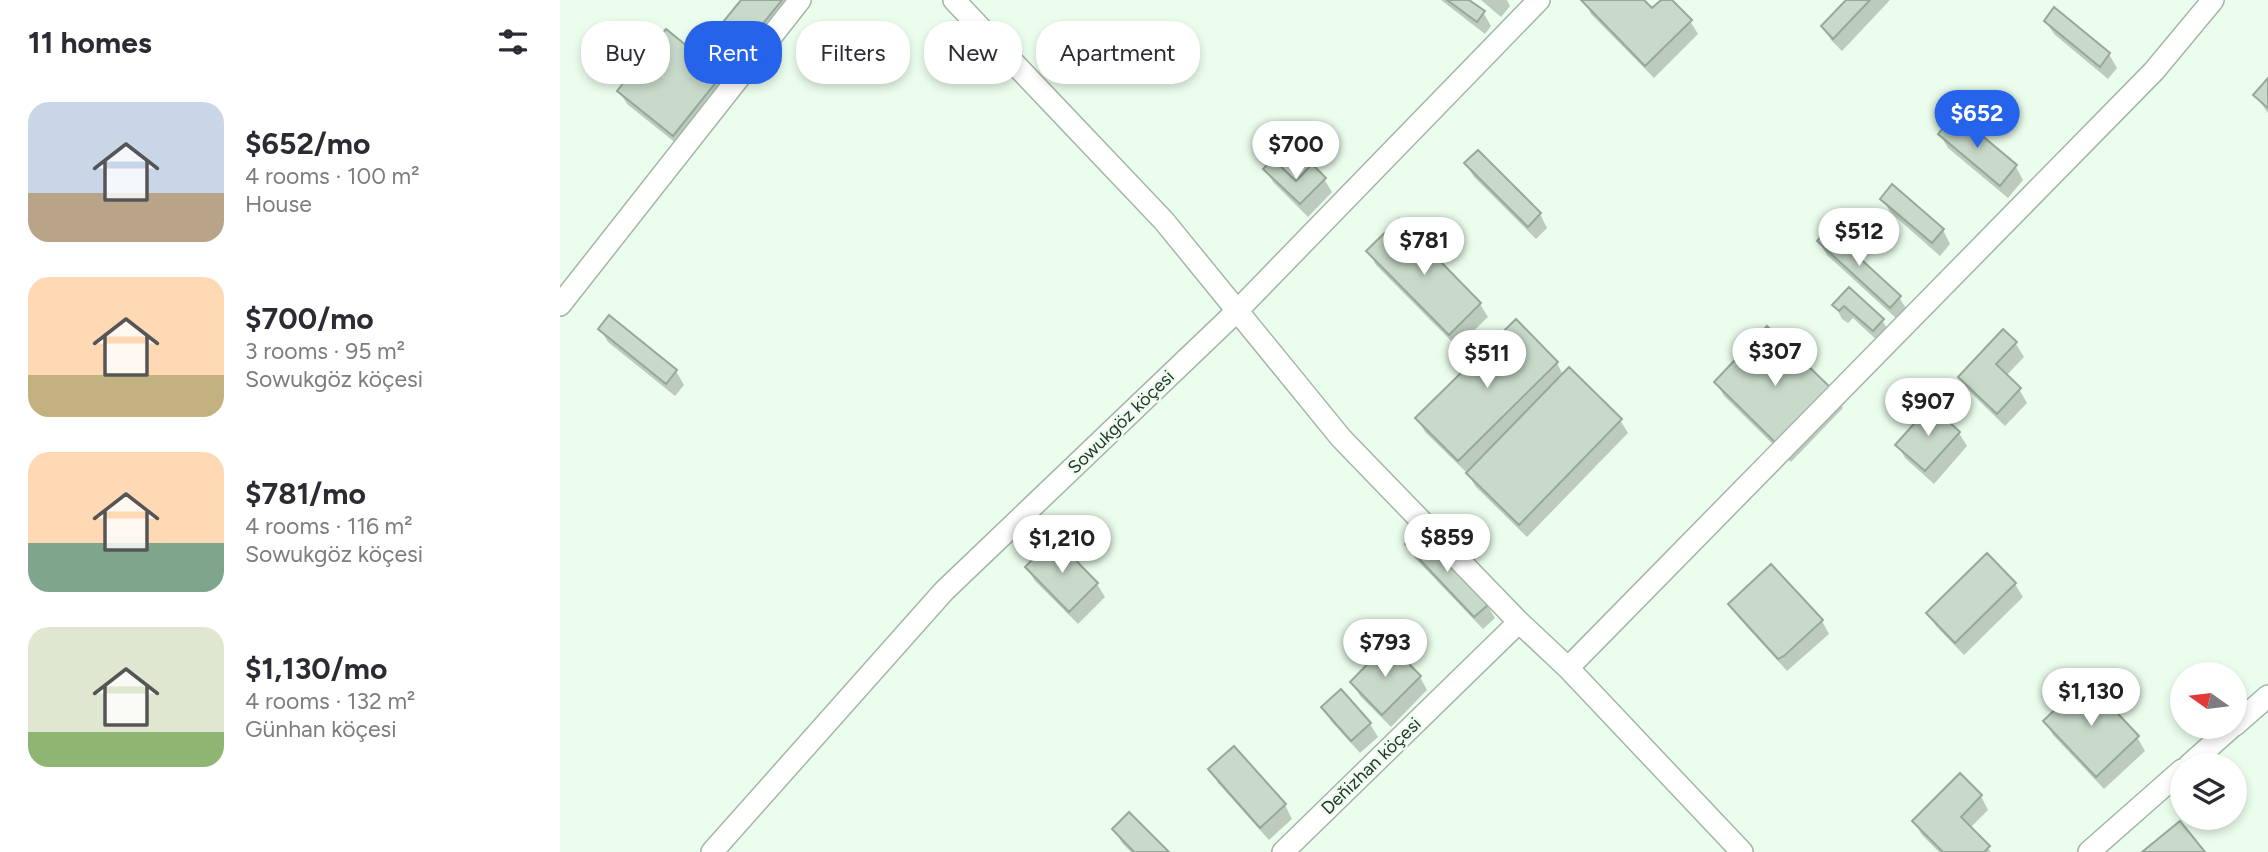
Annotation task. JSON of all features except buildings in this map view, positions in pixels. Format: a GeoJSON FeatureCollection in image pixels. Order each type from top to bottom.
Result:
{"type":"FeatureCollection","features":[{"type":"Feature","properties":{"kind":"street"},"geometry":{"type":"LineString","coordinates":[[560,305],[800,0]]}},
{"type":"Feature","properties":{"kind":"street"},"geometry":{"type":"LineString","coordinates":[[954,0],[1164,221],[1341,438],[1519,622],[1568,668],[1742,852]]}},
{"type":"Feature","properties":{"kind":"street","name":"Sowukgöz köçesi"},"geometry":{"type":"LineString","coordinates":[[712,852],[944,592],[1237,311],[1539,0]]}},
{"type":"Feature","properties":{"kind":"street"},"geometry":{"type":"LineString","coordinates":[[1568,668],[2154,71],[2213,0]]}},
{"type":"Feature","properties":{"kind":"street","name":"Deňizhan köçesi"},"geometry":{"type":"LineString","coordinates":[[1283,852],[1519,622]]}},
{"type":"Feature","properties":{"kind":"street"},"geometry":{"type":"LineString","coordinates":[[2247,714],[2268,696]]}},
{"type":"Feature","properties":{"kind":"street"},"geometry":{"type":"LineString","coordinates":[[2202,753],[2218,739]]}},
{"type":"Feature","properties":{"kind":"street"},"geometry":{"type":"LineString","coordinates":[[2089,852],[2170,781]]}}]}
